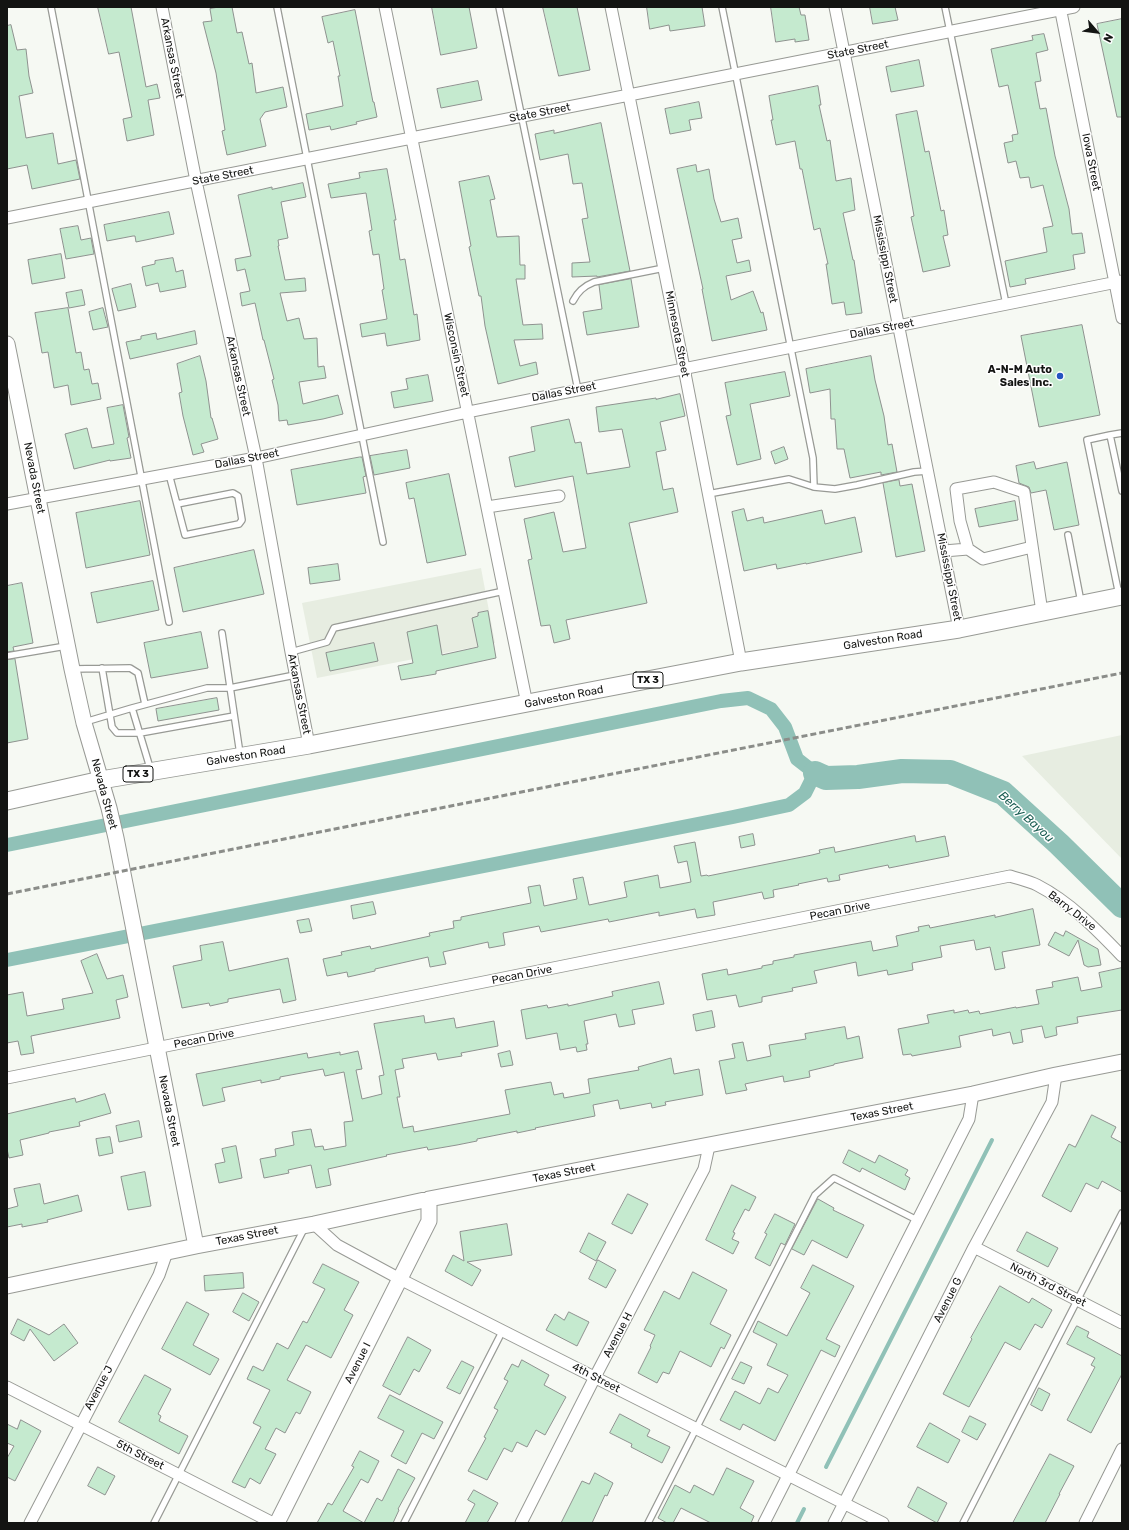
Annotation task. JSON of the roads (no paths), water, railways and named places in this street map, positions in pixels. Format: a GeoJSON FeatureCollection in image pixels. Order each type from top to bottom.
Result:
{"type":"FeatureCollection","features":[{"type":"Feature","properties":{"kind":"main road","name":"Galveston Road"},"geometry":{"type":"LineString","coordinates":[[7,802],[101,780],[309,745],[741,662],[959,629],[1121,596]]}},
{"type":"Feature","properties":{"kind":"street","name":"Arkansas Street"},"geometry":{"type":"LineString","coordinates":[[162,7],[196,181],[256,458],[309,745]]}},
{"type":"Feature","properties":{"kind":"street","name":"Wisconsin Street"},"geometry":{"type":"LineString","coordinates":[[385,7],[527,704]]}},
{"type":"Feature","properties":{"kind":"street","name":"Minnesota Street"},"geometry":{"type":"LineString","coordinates":[[611,7],[684,368],[741,662]]}},
{"type":"Feature","properties":{"kind":"street","name":"Mississippi Street"},"geometry":{"type":"LineString","coordinates":[[835,7],[959,629]]}},
{"type":"Feature","properties":{"kind":"street","name":"State Street"},"geometry":{"type":"LineString","coordinates":[[7,218],[949,32],[1061,8],[1074,7]]}},
{"type":"Feature","properties":{"kind":"street","name":"Iowa Street"},"geometry":{"type":"LineString","coordinates":[[1061,8],[1118,281],[1122,318]]}},
{"type":"Feature","properties":{"kind":"street","name":"Dallas Street"},"geometry":{"type":"LineString","coordinates":[[7,504],[256,458],[468,412],[1118,281]]}},
{"type":"Feature","properties":{"kind":"street","name":"Nevada Street"},"geometry":{"type":"LineString","coordinates":[[7,344],[72,669],[84,723],[109,808],[116,838],[196,1246]]}},
{"type":"Feature","properties":{"kind":"street"},"geometry":{"type":"LineString","coordinates":[[968,549],[960,521],[956,489],[994,482],[1024,492],[1042,612]]}},
{"type":"Feature","properties":{"kind":"street"},"geometry":{"type":"LineString","coordinates":[[487,507],[559,496]]}},
{"type":"Feature","properties":{"kind":"street"},"geometry":{"type":"LineString","coordinates":[[944,551],[968,549],[983,559],[1032,547]]}},
{"type":"Feature","properties":{"kind":"street","name":"Pecan Drive"},"geometry":{"type":"LineString","coordinates":[[7,1078],[1010,876],[1036,884]]}},
{"type":"Feature","properties":{"kind":"street","name":"Barry Drive"},"geometry":{"type":"LineString","coordinates":[[1036,884],[1064,902],[1089,922],[1122,956]]}},
{"type":"Feature","properties":{"kind":"street","name":"Texas Street"},"geometry":{"type":"LineString","coordinates":[[7,1286],[196,1246],[310,1225],[429,1200],[973,1094],[1122,1062]]}},
{"type":"Feature","properties":{"kind":"street","name":"Avenue G"},"geometry":{"type":"LineString","coordinates":[[834,1523],[974,1247],[1052,1102],[1056,1075]]}},
{"type":"Feature","properties":{"kind":"street"},"geometry":{"type":"LineString","coordinates":[[764,1523],[969,1119],[973,1094]]}},
{"type":"Feature","properties":{"kind":"street","name":"Avenue H"},"geometry":{"type":"LineString","coordinates":[[521,1523],[704,1169],[709,1146]]}},
{"type":"Feature","properties":{"kind":"street","name":"Avenue I"},"geometry":{"type":"LineString","coordinates":[[277,1523],[429,1221],[429,1200]]}},
{"type":"Feature","properties":{"kind":"street","name":"4th Street"},"geometry":{"type":"LineString","coordinates":[[310,1225],[337,1245],[400,1279],[883,1523]]}},
{"type":"Feature","properties":{"kind":"street","name":"North 3rd Street"},"geometry":{"type":"LineString","coordinates":[[974,1247],[1122,1323]]}},
{"type":"Feature","properties":{"kind":"street","name":"Avenue J"},"geometry":{"type":"LineString","coordinates":[[30,1523],[159,1275],[167,1252]]}},
{"type":"Feature","properties":{"kind":"street","name":"5th Street"},"geometry":{"type":"LineString","coordinates":[[7,1387],[273,1523]]}},
{"type":"Feature","properties":{"kind":"street"},"geometry":{"type":"LineString","coordinates":[[1085,1523],[1122,1449]]}},
{"type":"Feature","properties":{"kind":"lane"},"geometry":{"type":"LineString","coordinates":[[51,7],[169,622]]}},
{"type":"Feature","properties":{"kind":"lane"},"geometry":{"type":"LineString","coordinates":[[277,7],[383,542]]}},
{"type":"Feature","properties":{"kind":"lane"},"geometry":{"type":"LineString","coordinates":[[499,7],[578,390]]}},
{"type":"Feature","properties":{"kind":"lane"},"geometry":{"type":"LineString","coordinates":[[722,7],[813,458],[814,487]]}},
{"type":"Feature","properties":{"kind":"lane"},"geometry":{"type":"LineString","coordinates":[[945,7],[1006,304]]}},
{"type":"Feature","properties":{"kind":"lane"},"geometry":{"type":"LineString","coordinates":[[573,301],[578,291],[594,282],[664,268]]}},
{"type":"Feature","properties":{"kind":"lane"},"geometry":{"type":"LineString","coordinates":[[1121,596],[1087,440],[1122,433]]}},
{"type":"Feature","properties":{"kind":"lane"},"geometry":{"type":"LineString","coordinates":[[1110,435],[1122,491]]}},
{"type":"Feature","properties":{"kind":"lane"},"geometry":{"type":"LineString","coordinates":[[708,494],[789,480],[814,487],[834,488],[857,486],[914,472],[928,471]]}},
{"type":"Feature","properties":{"kind":"lane"},"geometry":{"type":"LineString","coordinates":[[169,474],[185,535],[239,524],[242,520],[238,496],[234,493],[177,504]]}},
{"type":"Feature","properties":{"kind":"lane"},"geometry":{"type":"LineString","coordinates":[[1068,536],[1082,604]]}},
{"type":"Feature","properties":{"kind":"lane"},"geometry":{"type":"LineString","coordinates":[[291,652],[327,642],[334,628],[504,591]]}},
{"type":"Feature","properties":{"kind":"lane"},"geometry":{"type":"LineString","coordinates":[[222,634],[240,756]]}},
{"type":"Feature","properties":{"kind":"lane"},"geometry":{"type":"LineString","coordinates":[[7,656],[68,646]]}},
{"type":"Feature","properties":{"kind":"lane"},"geometry":{"type":"LineString","coordinates":[[102,668],[112,727],[118,733],[140,733],[234,716]]}},
{"type":"Feature","properties":{"kind":"lane"},"geometry":{"type":"LineString","coordinates":[[72,669],[130,668],[138,673],[145,704]]}},
{"type":"Feature","properties":{"kind":"lane"},"geometry":{"type":"LineString","coordinates":[[84,723],[109,714],[207,688],[230,688],[295,675]]}},
{"type":"Feature","properties":{"kind":"lane"},"geometry":{"type":"LineString","coordinates":[[132,708],[152,772]]}},
{"type":"Feature","properties":{"kind":"lane"},"geometry":{"type":"LineString","coordinates":[[648,1523],[814,1195],[834,1178],[917,1220]]}},
{"type":"Feature","properties":{"kind":"lane"},"geometry":{"type":"LineString","coordinates":[[963,1523],[1122,1213]]}},
{"type":"Feature","properties":{"kind":"lane"},"geometry":{"type":"LineString","coordinates":[[154,1523],[310,1225]]}},
{"type":"Feature","properties":{"kind":"lane"},"geometry":{"type":"LineString","coordinates":[[404,1523],[503,1330]]}},
{"type":"Feature","properties":{"kind":"waterway"},"geometry":{"type":"LineString","coordinates":[[7,845],[721,701],[748,698],[771,709],[785,727],[797,759],[815,773],[805,793],[789,805],[7,960]]}},
{"type":"Feature","properties":{"kind":"waterway","name":"Berry Bayou"},"geometry":{"type":"LineString","coordinates":[[815,773],[826,778],[858,777],[902,771],[950,772],[1003,793],[1059,844],[1122,906]]}},
{"type":"Feature","properties":{"kind":"waterway"},"geometry":{"type":"LineString","coordinates":[[826,1467],[992,1140]]}},
{"type":"Feature","properties":{"kind":"waterway"},"geometry":{"type":"LineString","coordinates":[[797,1523],[804,1509]]}},
{"type":"Feature","properties":{"kind":"railway"},"geometry":{"type":"LineString","coordinates":[[7,894],[1122,673]]}},
{"type":"Feature","properties":{"kind":"place","name":"A-N-M Auto Sales Inc."},"geometry":{"type":"Point","coordinates":[1060,376]}}]}
